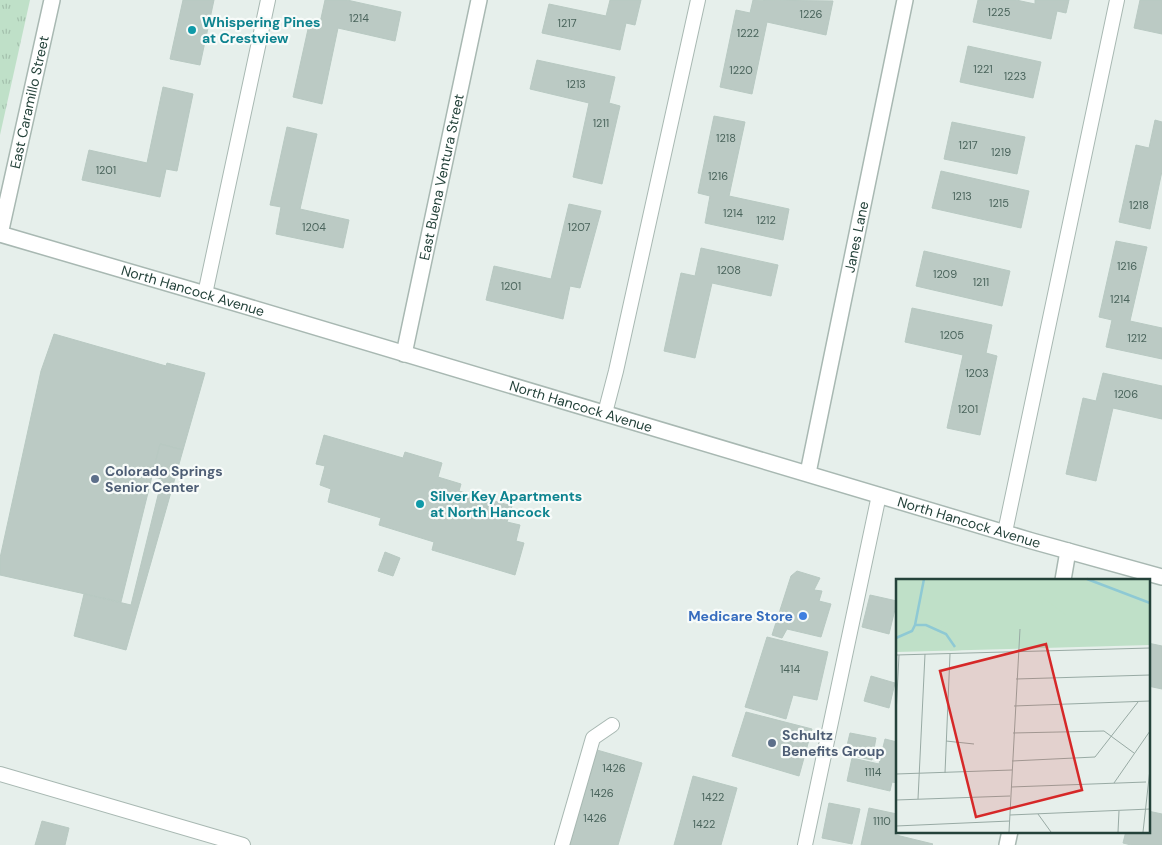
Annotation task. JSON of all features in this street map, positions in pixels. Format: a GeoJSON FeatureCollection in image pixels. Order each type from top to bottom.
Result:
{"type":"FeatureCollection","features":[{"type":"Feature","properties":{"kind":"street","name":"East Caramillo Street"},"geometry":{"type":"LineString","coordinates":[[0,234],[52,0]]}},
{"type":"Feature","properties":{"kind":"street","name":"East Buena Ventura Street"},"geometry":{"type":"LineString","coordinates":[[404,354],[480,0]]}},
{"type":"Feature","properties":{"kind":"street","name":"Janes Lane"},"geometry":{"type":"LineString","coordinates":[[808,474],[906,0]]}},
{"type":"Feature","properties":{"kind":"street","name":"North Hancock Avenue"},"geometry":{"type":"LineString","coordinates":[[0,234],[1068,551],[1162,577]]}},
{"type":"Feature","properties":{"kind":"street"},"geometry":{"type":"LineString","coordinates":[[1063,579],[1068,551]]}},
{"type":"Feature","properties":{"kind":"street"},"geometry":{"type":"LineString","coordinates":[[1007,845],[1010,832]]}},
{"type":"Feature","properties":{"kind":"lane"},"geometry":{"type":"LineString","coordinates":[[205,294],[268,0]]}},
{"type":"Feature","properties":{"kind":"lane"},"geometry":{"type":"LineString","coordinates":[[606,413],[698,0]]}},
{"type":"Feature","properties":{"kind":"lane"},"geometry":{"type":"LineString","coordinates":[[1005,532],[1117,0]]}},
{"type":"Feature","properties":{"kind":"lane"},"geometry":{"type":"LineString","coordinates":[[805,845],[879,495]]}},
{"type":"Feature","properties":{"kind":"lane"},"geometry":{"type":"LineString","coordinates":[[562,845],[593,738],[612,725]]}},
{"type":"Feature","properties":{"kind":"lane"},"geometry":{"type":"LineString","coordinates":[[0,774],[243,845]]}},
{"type":"Feature","properties":{"kind":"green space"},"geometry":{"type":"Polygon","coordinates":[[[0,0],[30,0],[0,135],[0,0]]]}},
{"type":"Feature","properties":{"kind":"building","name":"Whispering Pines at Crestview"},"geometry":{"type":"Polygon","coordinates":[[[183,0],[214,0],[200,65],[170,59],[183,0]]]}},
{"type":"Feature","properties":{"kind":"building"},"geometry":{"type":"Polygon","coordinates":[[[325,0],[347,0],[401,12],[395,41],[338,28],[322,104],[293,97],[310,20],[320,23],[325,0]]]}},
{"type":"Feature","properties":{"kind":"building"},"geometry":{"type":"Polygon","coordinates":[[[610,0],[641,0],[635,25],[626,23],[620,50],[542,33],[549,4],[606,16],[610,0]]]}},
{"type":"Feature","properties":{"kind":"building"},"geometry":{"type":"Polygon","coordinates":[[[753,0],[833,1],[826,35],[767,22],[752,94],[720,87],[736,10],[750,13],[753,0]]]}},
{"type":"Feature","properties":{"kind":"building"},"geometry":{"type":"Polygon","coordinates":[[[978,0],[1016,0],[1035,4],[1035,0],[1069,0],[1066,13],[1057,11],[1051,39],[973,22],[978,0]]]}},
{"type":"Feature","properties":{"kind":"building"},"geometry":{"type":"Polygon","coordinates":[[[1140,0],[1162,0],[1162,34],[1134,28],[1140,0]]]}},
{"type":"Feature","properties":{"kind":"building"},"geometry":{"type":"Polygon","coordinates":[[[968,46],[1041,62],[1033,98],[960,82],[968,46]]]}},
{"type":"Feature","properties":{"kind":"building"},"geometry":{"type":"Polygon","coordinates":[[[537,60],[615,77],[609,103],[620,106],[602,184],[573,177],[589,103],[530,89],[537,60]]]}},
{"type":"Feature","properties":{"kind":"building"},"geometry":{"type":"Polygon","coordinates":[[[163,87],[193,94],[177,171],[166,169],[160,197],[82,180],[89,150],[147,163],[163,87]]]}},
{"type":"Feature","properties":{"kind":"building"},"geometry":{"type":"Polygon","coordinates":[[[714,116],[745,122],[729,196],[789,209],[783,240],[705,223],[710,196],[698,193],[714,116]]]}},
{"type":"Feature","properties":{"kind":"building"},"geometry":{"type":"Polygon","coordinates":[[[1155,120],[1162,122],[1162,171],[1150,229],[1119,222],[1136,145],[1149,148],[1155,120]]]}},
{"type":"Feature","properties":{"kind":"building"},"geometry":{"type":"Polygon","coordinates":[[[952,122],[1025,137],[1017,174],[944,159],[952,122]]]}},
{"type":"Feature","properties":{"kind":"building"},"geometry":{"type":"Polygon","coordinates":[[[287,127],[317,134],[300,209],[349,220],[343,248],[276,234],[281,207],[270,205],[287,127]]]}},
{"type":"Feature","properties":{"kind":"building"},"geometry":{"type":"Polygon","coordinates":[[[941,171],[1029,191],[1021,228],[932,208],[941,171]]]}},
{"type":"Feature","properties":{"kind":"building"},"geometry":{"type":"Polygon","coordinates":[[[569,204],[601,211],[580,288],[570,286],[563,319],[486,300],[494,266],[551,279],[569,204]]]}},
{"type":"Feature","properties":{"kind":"building"},"geometry":{"type":"Polygon","coordinates":[[[1116,241],[1147,247],[1130,321],[1162,328],[1162,359],[1106,347],[1112,320],[1099,317],[1116,241]]]}},
{"type":"Feature","properties":{"kind":"building"},"geometry":{"type":"Polygon","coordinates":[[[701,248],[778,265],[771,296],[712,283],[695,358],[664,351],[681,273],[695,276],[701,248]]]}},
{"type":"Feature","properties":{"kind":"building"},"geometry":{"type":"Polygon","coordinates":[[[924,251],[1010,271],[1002,306],[916,286],[924,251]]]}},
{"type":"Feature","properties":{"kind":"building"},"geometry":{"type":"Polygon","coordinates":[[[912,308],[992,325],[986,353],[997,356],[980,435],[947,428],[963,355],[905,342],[912,308]]]}},
{"type":"Feature","properties":{"kind":"building"},"geometry":{"type":"Polygon","coordinates":[[[54,334],[166,366],[167,363],[205,373],[183,450],[160,444],[121,602],[0,575],[0,558],[41,371],[54,334]]]}},
{"type":"Feature","properties":{"kind":"building"},"geometry":{"type":"Polygon","coordinates":[[[1103,373],[1162,386],[1162,419],[1113,408],[1096,481],[1066,474],[1083,398],[1096,401],[1103,373]]]}},
{"type":"Feature","properties":{"kind":"building","name":"Silver Key Apartments at North Hancock"},"geometry":{"type":"Polygon","coordinates":[[[324,435],[403,458],[405,452],[442,463],[438,477],[461,484],[459,491],[512,506],[507,522],[520,525],[516,541],[524,543],[515,575],[432,550],[434,542],[379,525],[381,518],[328,502],[331,489],[320,485],[325,466],[316,464],[324,435]]]}},
{"type":"Feature","properties":{"kind":"building"},"geometry":{"type":"Polygon","coordinates":[[[160,444],[183,450],[126,650],[74,636],[84,594],[131,605],[162,479],[152,477],[160,444]]]}},
{"type":"Feature","properties":{"kind":"building"},"geometry":{"type":"Polygon","coordinates":[[[385,552],[400,558],[393,576],[378,571],[385,552]]]}},
{"type":"Feature","properties":{"kind":"building","name":"Medicare Store"},"geometry":{"type":"Polygon","coordinates":[[[797,571],[820,578],[814,590],[822,591],[819,601],[831,604],[821,637],[787,629],[782,638],[772,635],[791,576],[797,571]]]}},
{"type":"Feature","properties":{"kind":"building"},"geometry":{"type":"Polygon","coordinates":[[[870,595],[896,601],[889,634],[862,627],[870,595]]]}},
{"type":"Feature","properties":{"kind":"building"},"geometry":{"type":"Polygon","coordinates":[[[767,637],[828,652],[817,700],[793,695],[786,719],[745,707],[767,637]]]}},
{"type":"Feature","properties":{"kind":"building"},"geometry":{"type":"Polygon","coordinates":[[[1150,643],[1162,646],[1162,689],[1150,686],[1150,643]]]}},
{"type":"Feature","properties":{"kind":"building"},"geometry":{"type":"Polygon","coordinates":[[[871,676],[895,683],[889,708],[864,701],[871,676]]]}},
{"type":"Feature","properties":{"kind":"building","name":"Schultz Benefits Group"},"geometry":{"type":"Polygon","coordinates":[[[746,712],[812,729],[799,776],[732,756],[746,712]]]}},
{"type":"Feature","properties":{"kind":"building"},"geometry":{"type":"Polygon","coordinates":[[[850,733],[876,738],[872,760],[845,754],[850,733]]]}},
{"type":"Feature","properties":{"kind":"building"},"geometry":{"type":"Polygon","coordinates":[[[885,739],[896,742],[896,783],[892,782],[890,791],[847,781],[852,758],[879,764],[885,739]]]}},
{"type":"Feature","properties":{"kind":"building"},"geometry":{"type":"Polygon","coordinates":[[[597,750],[642,763],[618,845],[570,845],[597,750]]]}},
{"type":"Feature","properties":{"kind":"building"},"geometry":{"type":"Polygon","coordinates":[[[693,776],[737,788],[721,845],[674,845],[693,776]]]}},
{"type":"Feature","properties":{"kind":"building"},"geometry":{"type":"Polygon","coordinates":[[[829,803],[860,809],[852,844],[822,838],[829,803]]]}},
{"type":"Feature","properties":{"kind":"building"},"geometry":{"type":"Polygon","coordinates":[[[869,808],[896,814],[896,835],[933,844],[932,845],[861,845],[869,808]]]}},
{"type":"Feature","properties":{"kind":"building"},"geometry":{"type":"Polygon","coordinates":[[[1150,811],[1162,814],[1162,845],[1131,845],[1123,843],[1126,832],[1150,832],[1150,811]]]}},
{"type":"Feature","properties":{"kind":"building"},"geometry":{"type":"Polygon","coordinates":[[[42,821],[69,828],[65,845],[35,845],[42,821]]]}},
{"type":"Feature","properties":{"kind":"place","name":"Whispering Pines at Crestview"},"geometry":{"type":"Point","coordinates":[192,30]}},
{"type":"Feature","properties":{"kind":"place","name":"Colorado Springs Senior Center"},"geometry":{"type":"Point","coordinates":[95,479]}},
{"type":"Feature","properties":{"kind":"place","name":"Silver Key Apartments at North Hancock"},"geometry":{"type":"Point","coordinates":[420,504]}},
{"type":"Feature","properties":{"kind":"place","name":"Medicare Store"},"geometry":{"type":"Point","coordinates":[803,616]}},
{"type":"Feature","properties":{"kind":"place","name":"Schultz Benefits Group"},"geometry":{"type":"Point","coordinates":[772,743]}}]}
